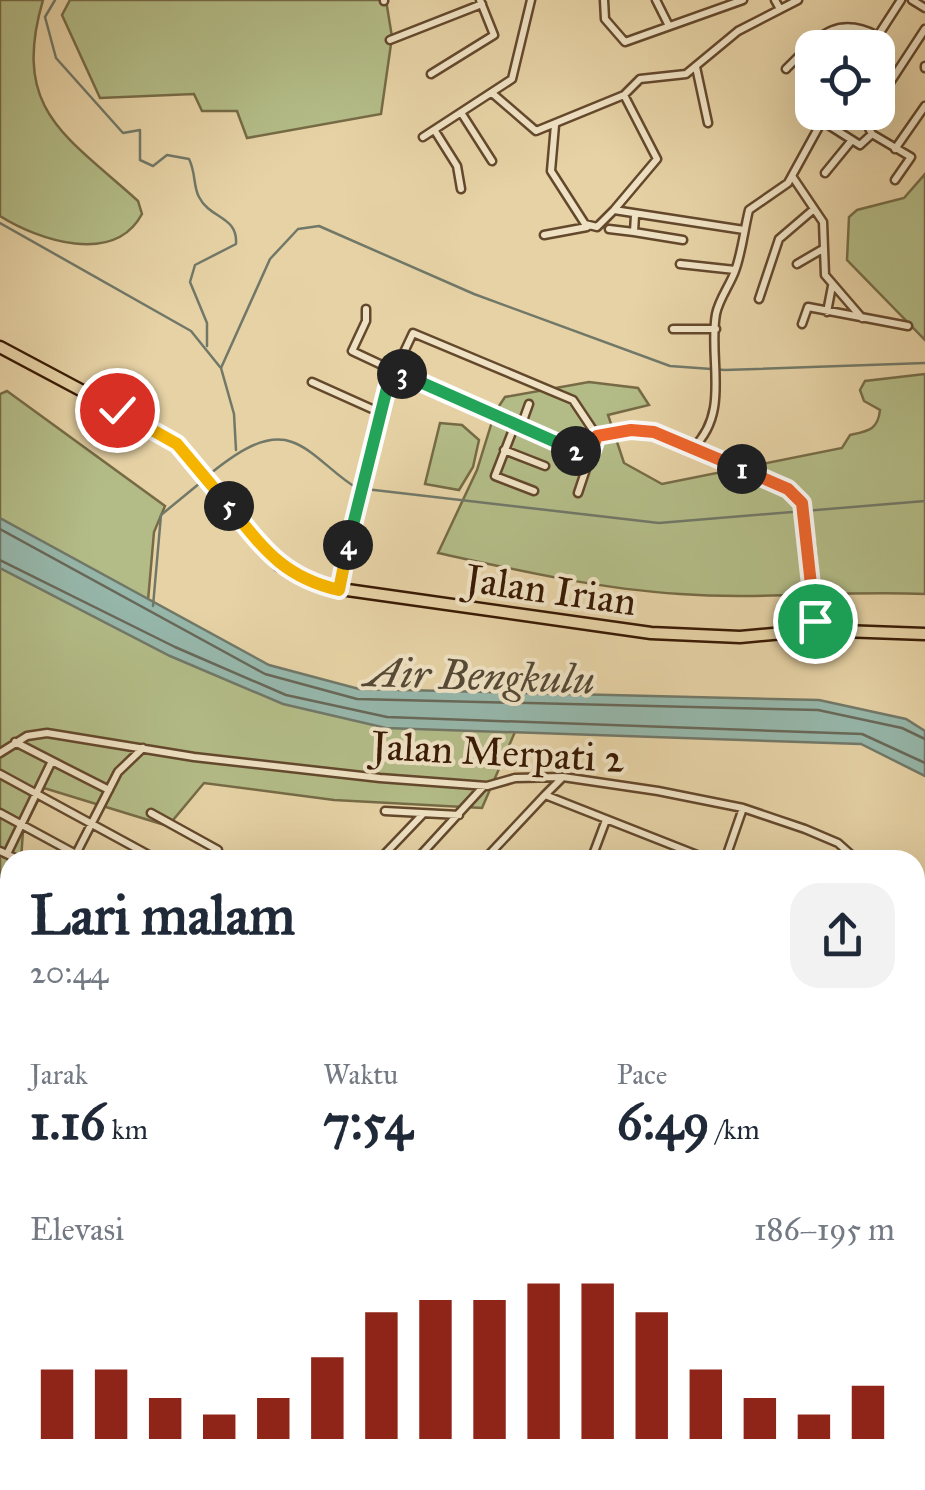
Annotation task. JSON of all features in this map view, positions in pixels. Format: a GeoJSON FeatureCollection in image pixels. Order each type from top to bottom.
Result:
{"type":"FeatureCollection","features":[{"type":"Feature","properties":{"kind":"main road","name":"Jalan Irian"},"geometry":{"type":"LineString","coordinates":[[0,347],[167,436],[287,572],[339,590],[684,636],[815,630],[925,634]]}},
{"type":"Feature","properties":{"kind":"street"},"geometry":{"type":"LineString","coordinates":[[423,137],[492,94],[516,72],[531,0]]}},
{"type":"Feature","properties":{"kind":"street"},"geometry":{"type":"LineString","coordinates":[[604,0],[605,19],[620,41],[743,0]]}},
{"type":"Feature","properties":{"kind":"street"},"geometry":{"type":"LineString","coordinates":[[656,0],[669,26]]}},
{"type":"Feature","properties":{"kind":"street"},"geometry":{"type":"LineString","coordinates":[[775,0],[780,9]]}},
{"type":"Feature","properties":{"kind":"street"},"geometry":{"type":"LineString","coordinates":[[492,94],[535,131],[624,95],[640,79],[678,76],[696,67],[731,36],[798,0]]}},
{"type":"Feature","properties":{"kind":"street"},"geometry":{"type":"LineString","coordinates":[[882,30],[900,0]]}},
{"type":"Feature","properties":{"kind":"street"},"geometry":{"type":"LineString","coordinates":[[912,0],[925,8]]}},
{"type":"Feature","properties":{"kind":"street"},"geometry":{"type":"LineString","coordinates":[[390,40],[481,2],[494,35],[431,74]]}},
{"type":"Feature","properties":{"kind":"street"},"geometry":{"type":"LineString","coordinates":[[835,30],[852,25],[864,30]]}},
{"type":"Feature","properties":{"kind":"street"},"geometry":{"type":"LineString","coordinates":[[895,75],[925,29]]}},
{"type":"Feature","properties":{"kind":"street"},"geometry":{"type":"LineString","coordinates":[[786,69],[795,62]]}},
{"type":"Feature","properties":{"kind":"street"},"geometry":{"type":"LineString","coordinates":[[696,67],[708,123]]}},
{"type":"Feature","properties":{"kind":"street"},"geometry":{"type":"LineString","coordinates":[[544,235],[602,224],[657,159],[624,95]]}},
{"type":"Feature","properties":{"kind":"street"},"geometry":{"type":"LineString","coordinates":[[895,149],[925,106]]}},
{"type":"Feature","properties":{"kind":"street"},"geometry":{"type":"LineString","coordinates":[[462,114],[492,161]]}},
{"type":"Feature","properties":{"kind":"street"},"geometry":{"type":"LineString","coordinates":[[556,124],[550,166],[587,227]]}},
{"type":"Feature","properties":{"kind":"street"},"geometry":{"type":"LineString","coordinates":[[694,448],[712,421],[718,308],[735,270],[752,206],[782,189],[817,130]]}},
{"type":"Feature","properties":{"kind":"street"},"geometry":{"type":"LineString","coordinates":[[836,130],[861,145],[872,134]]}},
{"type":"Feature","properties":{"kind":"street"},"geometry":{"type":"LineString","coordinates":[[870,130],[912,158],[895,180]]}},
{"type":"Feature","properties":{"kind":"street"},"geometry":{"type":"LineString","coordinates":[[434,132],[459,169],[461,189]]}},
{"type":"Feature","properties":{"kind":"street"},"geometry":{"type":"LineString","coordinates":[[825,174],[852,140]]}},
{"type":"Feature","properties":{"kind":"street"},"geometry":{"type":"LineString","coordinates":[[550,166],[561,159]]}},
{"type":"Feature","properties":{"kind":"street"},"geometry":{"type":"LineString","coordinates":[[792,176],[823,224],[823,270],[862,318]]}},
{"type":"Feature","properties":{"kind":"street"},"geometry":{"type":"LineString","coordinates":[[759,298],[779,238],[814,209]]}},
{"type":"Feature","properties":{"kind":"street"},"geometry":{"type":"LineString","coordinates":[[614,210],[744,230]]}},
{"type":"Feature","properties":{"kind":"street"},"geometry":{"type":"LineString","coordinates":[[634,232],[636,215]]}},
{"type":"Feature","properties":{"kind":"street"},"geometry":{"type":"LineString","coordinates":[[609,229],[683,240]]}},
{"type":"Feature","properties":{"kind":"street"},"geometry":{"type":"LineString","coordinates":[[797,264],[822,249]]}},
{"type":"Feature","properties":{"kind":"street"},"geometry":{"type":"LineString","coordinates":[[680,264],[735,270]]}},
{"type":"Feature","properties":{"kind":"street"},"geometry":{"type":"LineString","coordinates":[[827,312],[832,284]]}},
{"type":"Feature","properties":{"kind":"street"},"geometry":{"type":"LineString","coordinates":[[802,324],[807,307],[908,326]]}},
{"type":"Feature","properties":{"kind":"street"},"geometry":{"type":"LineString","coordinates":[[366,309],[366,320],[352,351],[517,428],[590,456]]}},
{"type":"Feature","properties":{"kind":"street"},"geometry":{"type":"LineString","coordinates":[[674,328],[716,329]]}},
{"type":"Feature","properties":{"kind":"street"},"geometry":{"type":"LineString","coordinates":[[339,590],[394,371],[412,334],[422,333],[573,400],[597,436]]}},
{"type":"Feature","properties":{"kind":"street"},"geometry":{"type":"LineString","coordinates":[[312,382],[382,414]]}},
{"type":"Feature","properties":{"kind":"street"},"geometry":{"type":"LineString","coordinates":[[529,404],[504,450],[496,478],[534,491]]}},
{"type":"Feature","properties":{"kind":"street"},"geometry":{"type":"LineString","coordinates":[[597,436],[641,430],[694,448],[788,489],[805,511],[815,630]]}},
{"type":"Feature","properties":{"kind":"street"},"geometry":{"type":"LineString","coordinates":[[578,493],[597,436]]}},
{"type":"Feature","properties":{"kind":"street"},"geometry":{"type":"LineString","coordinates":[[504,450],[545,466]]}},
{"type":"Feature","properties":{"kind":"street","name":"Jalan Merpati 2"},"geometry":{"type":"LineString","coordinates":[[15,742],[47,733],[265,766],[484,786],[521,778],[563,777],[743,808],[830,839],[844,850]]}},
{"type":"Feature","properties":{"kind":"street"},"geometry":{"type":"LineString","coordinates":[[0,753],[15,742],[109,790]]}},
{"type":"Feature","properties":{"kind":"street"},"geometry":{"type":"LineString","coordinates":[[82,850],[118,772],[143,748]]}},
{"type":"Feature","properties":{"kind":"street"},"geometry":{"type":"LineString","coordinates":[[4,850],[52,761]]}},
{"type":"Feature","properties":{"kind":"street"},"geometry":{"type":"LineString","coordinates":[[0,774],[36,790],[140,850]]}},
{"type":"Feature","properties":{"kind":"street"},"geometry":{"type":"LineString","coordinates":[[494,850],[563,777]]}},
{"type":"Feature","properties":{"kind":"street"},"geometry":{"type":"LineString","coordinates":[[426,850],[484,786]]}},
{"type":"Feature","properties":{"kind":"street"},"geometry":{"type":"LineString","coordinates":[[546,795],[684,850]]}},
{"type":"Feature","properties":{"kind":"street"},"geometry":{"type":"LineString","coordinates":[[728,850],[743,808]]}},
{"type":"Feature","properties":{"kind":"street"},"geometry":{"type":"LineString","coordinates":[[385,811],[460,815]]}},
{"type":"Feature","properties":{"kind":"street"},"geometry":{"type":"LineString","coordinates":[[0,813],[69,850]]}},
{"type":"Feature","properties":{"kind":"street"},"geometry":{"type":"LineString","coordinates":[[389,850],[424,813]]}},
{"type":"Feature","properties":{"kind":"street"},"geometry":{"type":"LineString","coordinates":[[151,814],[218,850]]}},
{"type":"Feature","properties":{"kind":"street"},"geometry":{"type":"LineString","coordinates":[[594,850],[606,820]]}},
{"type":"Feature","properties":{"kind":"green space"},"geometry":{"type":"Polygon","coordinates":[[[0,0],[43,0],[35,38],[34,69],[40,95],[67,137],[138,201],[142,214],[129,230],[113,240],[75,244],[54,240],[0,216],[0,0]]]}},
{"type":"Feature","properties":{"kind":"green space"},"geometry":{"type":"Polygon","coordinates":[[[70,0],[386,0],[392,37],[381,114],[247,138],[237,111],[202,111],[194,94],[100,98],[62,15],[70,0]]]}},
{"type":"Feature","properties":{"kind":"green space"},"geometry":{"type":"Polygon","coordinates":[[[925,174],[925,340],[847,260],[849,217],[857,210],[904,198],[925,174]]]}},
{"type":"Feature","properties":{"kind":"green space"},"geometry":{"type":"Polygon","coordinates":[[[925,374],[925,594],[710,596],[650,592],[438,553],[477,470],[495,412],[505,397],[589,382],[638,388],[649,405],[608,415],[624,463],[662,484],[842,448],[850,435],[871,428],[879,417],[880,410],[864,401],[860,390],[865,381],[925,374]]]}},
{"type":"Feature","properties":{"kind":"green space"},"geometry":{"type":"Polygon","coordinates":[[[7,391],[165,506],[154,532],[147,612],[165,647],[518,725],[482,808],[334,800],[204,783],[168,826],[44,788],[23,831],[22,850],[0,850],[0,394],[7,391]]]}},
{"type":"Feature","properties":{"kind":"green space"},"geometry":{"type":"Polygon","coordinates":[[[440,423],[462,425],[479,440],[473,467],[459,490],[425,484],[440,423]]]}},
{"type":"Feature","properties":{"kind":"water"},"geometry":{"type":"Polygon","coordinates":[[[0,518],[269,665],[359,689],[819,700],[906,719],[925,731],[925,776],[861,744],[386,728],[283,704],[170,656],[0,568],[0,518]]]}},
{"type":"Feature","properties":{"kind":"waterway"},"geometry":{"type":"LineString","coordinates":[[55,0],[45,17],[56,58],[123,133],[140,130],[140,160],[153,166],[167,155],[189,159],[199,197],[233,228],[236,244],[195,265],[190,282],[207,323],[207,346]]}},
{"type":"Feature","properties":{"kind":"waterway"},"geometry":{"type":"LineString","coordinates":[[0,223],[191,331],[220,367]]}},
{"type":"Feature","properties":{"kind":"waterway"},"geometry":{"type":"LineString","coordinates":[[236,450],[234,414],[221,368],[270,259],[298,229],[319,226],[474,294],[670,366],[725,370],[925,363]]}},
{"type":"Feature","properties":{"kind":"waterway"},"geometry":{"type":"LineString","coordinates":[[206,477],[246,449],[281,440],[309,451],[357,488],[659,523],[925,501]]}},
{"type":"Feature","properties":{"kind":"waterway"},"geometry":{"type":"LineString","coordinates":[[153,606],[161,515],[200,483]]}},
{"type":"Feature","properties":{"kind":"route"},"geometry":{"type":"LineString","coordinates":[[117,410],[177,444],[287,572],[339,590],[352,524],[394,371],[514,427],[590,456],[597,436],[631,430],[654,432],[755,474],[798,497],[806,515],[815,621]]}},
{"type":"Feature","properties":{"kind":"water label","name":"Air Bengkulu"},"geometry":{"type":"Point","coordinates":[480,676]}}]}
